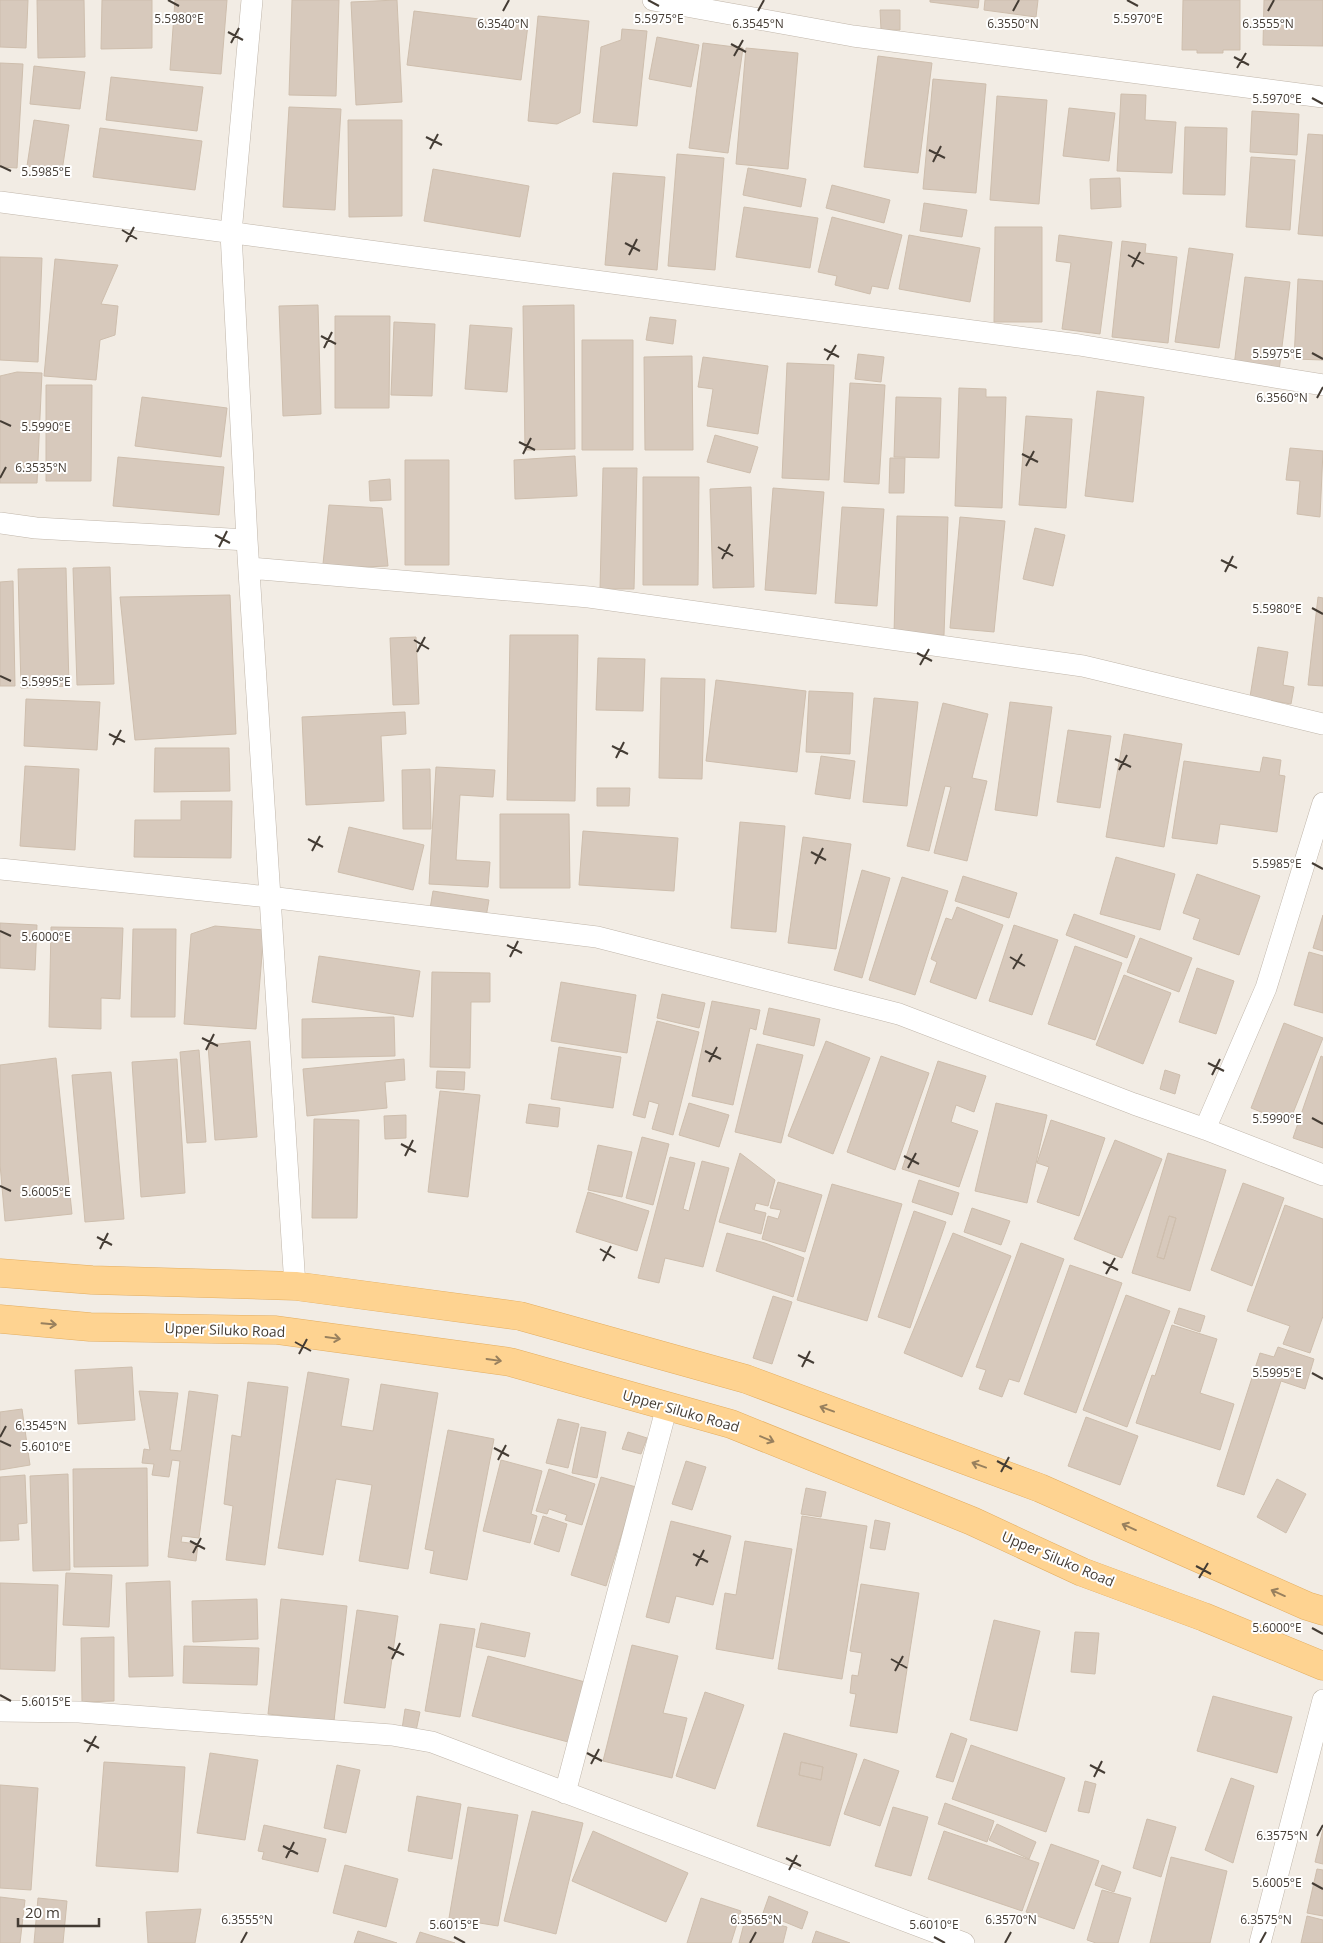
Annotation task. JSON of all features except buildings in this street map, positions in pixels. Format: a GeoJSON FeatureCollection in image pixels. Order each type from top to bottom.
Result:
{"type":"FeatureCollection","features":[{"type":"Feature","properties":{"kind":"main road"},"geometry":{"type":"LineString","coordinates":[[0,1273],[92,1280],[295,1286],[520,1316],[746,1379],[1040,1488],[1307,1606],[1323,1611]]}},
{"type":"Feature","properties":{"kind":"main road","name":"Upper Siluko Road"},"geometry":{"type":"LineString","coordinates":[[0,1320],[90,1327],[276,1330],[510,1362],[731,1424],[972,1521],[1082,1572],[1204,1616],[1323,1666]]}},
{"type":"Feature","properties":{"kind":"street"},"geometry":{"type":"LineString","coordinates":[[252,0],[231,233],[247,540],[295,1286]]}},
{"type":"Feature","properties":{"kind":"street"},"geometry":{"type":"LineString","coordinates":[[653,0],[853,36],[1323,97]]}},
{"type":"Feature","properties":{"kind":"street"},"geometry":{"type":"LineString","coordinates":[[0,202],[1070,344],[1323,385]]}},
{"type":"Feature","properties":{"kind":"street"},"geometry":{"type":"LineString","coordinates":[[0,523],[46,528],[247,540]]}},
{"type":"Feature","properties":{"kind":"street"},"geometry":{"type":"LineString","coordinates":[[250,568],[590,597],[1083,666],[1323,724]]}},
{"type":"Feature","properties":{"kind":"street"},"geometry":{"type":"LineString","coordinates":[[1205,1128],[1266,988],[1323,802]]}},
{"type":"Feature","properties":{"kind":"street"},"geometry":{"type":"LineString","coordinates":[[0,869],[269,897],[597,937],[899,1014],[1134,1104],[1205,1128],[1323,1175]]}},
{"type":"Feature","properties":{"kind":"street"},"geometry":{"type":"LineString","coordinates":[[565,1793],[667,1406]]}},
{"type":"Feature","properties":{"kind":"street"},"geometry":{"type":"LineString","coordinates":[[1260,1943],[1323,1700]]}},
{"type":"Feature","properties":{"kind":"street"},"geometry":{"type":"LineString","coordinates":[[0,1711],[79,1712],[392,1735],[432,1742],[964,1943]]}}]}
